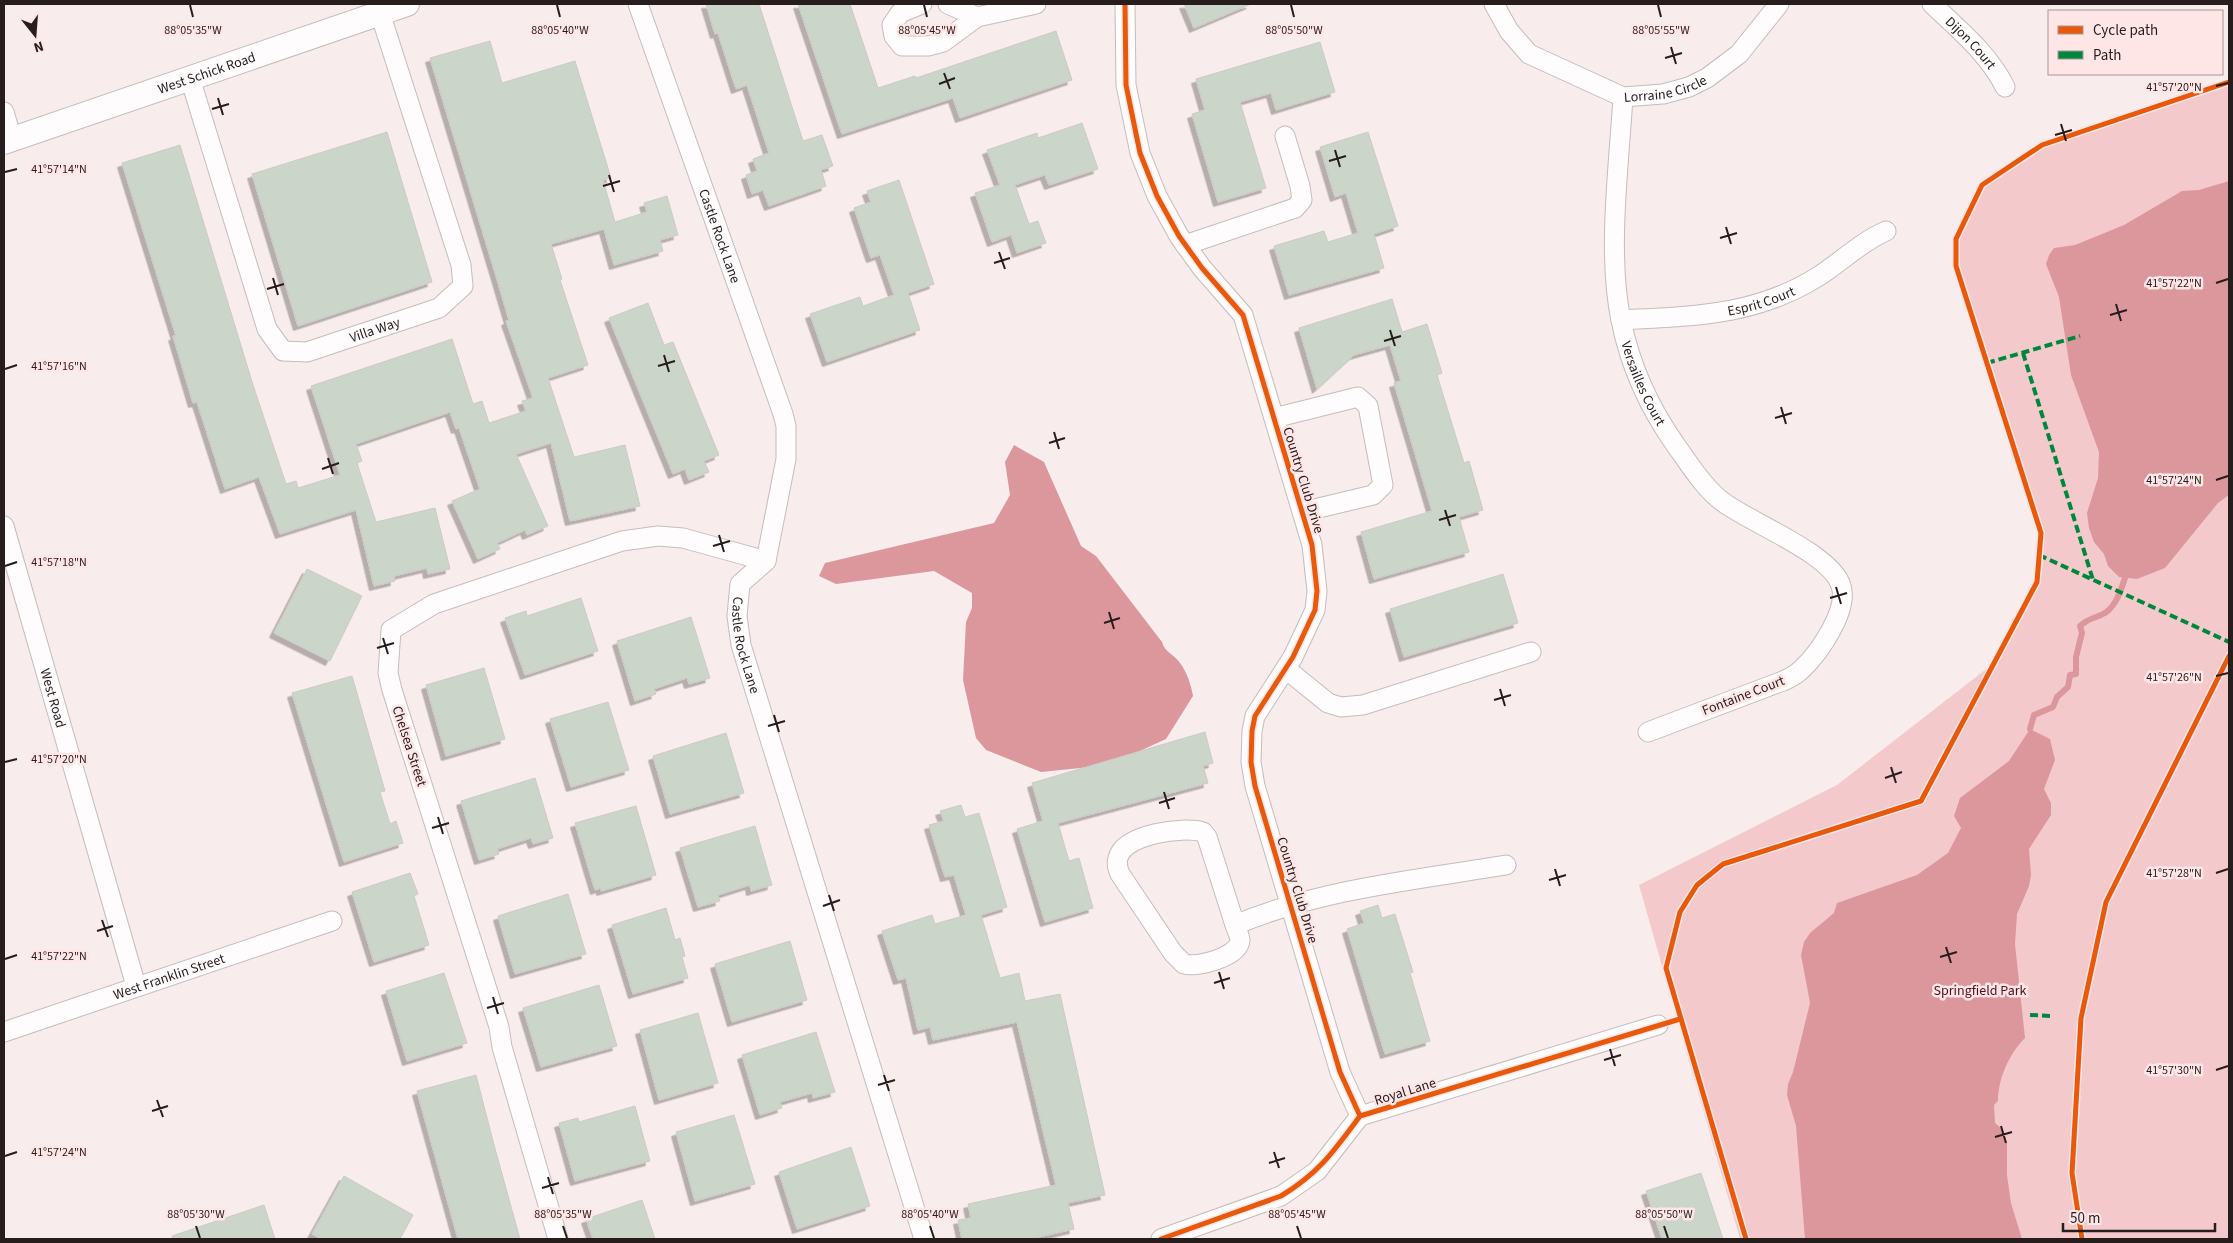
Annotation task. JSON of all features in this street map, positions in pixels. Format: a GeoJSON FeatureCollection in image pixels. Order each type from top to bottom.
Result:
{"type":"FeatureCollection","features":[{"type":"Feature","properties":{"kind":"street","name":"West Schick Road"},"geometry":{"type":"LineString","coordinates":[[8,140],[407,4]]}},
{"type":"Feature","properties":{"kind":"street","name":"Castle Rock Lane"},"geometry":{"type":"LineString","coordinates":[[638,4],[786,426],[786,459],[766,561],[740,584],[737,610],[741,645],[924,1239]]}},
{"type":"Feature","properties":{"kind":"street"},"geometry":{"type":"LineString","coordinates":[[922,4],[900,14],[892,25],[894,36],[902,46],[928,46],[943,42],[977,17],[1036,4]]}},
{"type":"Feature","properties":{"kind":"street"},"geometry":{"type":"LineString","coordinates":[[948,4],[977,17]]}},
{"type":"Feature","properties":{"kind":"street","name":"Country Club Drive"},"geometry":{"type":"LineString","coordinates":[[1125,4],[1126,85],[1140,153],[1157,196],[1185,245],[1202,268],[1243,314],[1302,512],[1316,568],[1315,610],[1286,669],[1255,716],[1252,731],[1251,762],[1255,786],[1340,1072],[1360,1116]]}},
{"type":"Feature","properties":{"kind":"street","name":"Lorraine Circle"},"geometry":{"type":"LineString","coordinates":[[1494,4],[1509,31],[1530,54],[1623,97],[1663,94],[1689,87],[1707,78],[1739,54],[1779,4]]}},
{"type":"Feature","properties":{"kind":"street","name":"Dijon Court"},"geometry":{"type":"LineString","coordinates":[[1932,4],[1998,71],[2005,87]]}},
{"type":"Feature","properties":{"kind":"street","name":"Villa Way"},"geometry":{"type":"LineString","coordinates":[[190,78],[267,329],[283,351],[307,352],[439,308],[463,286],[461,265],[380,13]]}},
{"type":"Feature","properties":{"kind":"street","name":"Versailles Court"},"geometry":{"type":"LineString","coordinates":[[1623,97],[1615,243],[1620,320],[1633,363],[1652,410],[1691,467],[1722,502],[1821,558],[1841,586]]}},
{"type":"Feature","properties":{"kind":"street"},"geometry":{"type":"LineString","coordinates":[[4,112],[8,140]]}},
{"type":"Feature","properties":{"kind":"street"},"geometry":{"type":"LineString","coordinates":[[1185,245],[1295,208],[1302,200],[1300,186],[1285,136]]}},
{"type":"Feature","properties":{"kind":"street","name":"Esprit Court"},"geometry":{"type":"LineString","coordinates":[[1620,320],[1714,315],[1755,306],[1778,298],[1819,276],[1868,239],[1886,231]]}},
{"type":"Feature","properties":{"kind":"street","name":"Country Club Drive"},"geometry":{"type":"LineString","coordinates":[[1274,418],[1358,397],[1368,406],[1383,485],[1373,495],[1302,512]]}},
{"type":"Feature","properties":{"kind":"street","name":"West Road"},"geometry":{"type":"LineString","coordinates":[[4,526],[136,986]]}},
{"type":"Feature","properties":{"kind":"street","name":"Chelsea Street"},"geometry":{"type":"LineString","coordinates":[[558,1239],[502,1047],[499,1027],[392,690],[388,673],[390,630],[434,604],[622,541],[658,536],[683,538],[766,561]]}},
{"type":"Feature","properties":{"kind":"street","name":"Fontaine Court"},"geometry":{"type":"LineString","coordinates":[[1648,732],[1783,681],[1802,670],[1824,644],[1843,602],[1841,586]]}},
{"type":"Feature","properties":{"kind":"street"},"geometry":{"type":"LineString","coordinates":[[1286,669],[1328,703],[1341,707],[1363,705],[1531,652]]}},
{"type":"Feature","properties":{"kind":"street"},"geometry":{"type":"LineString","coordinates":[[1187,829],[1203,832],[1207,837],[1235,925],[1240,940],[1238,946],[1230,953],[1203,965],[1191,966],[1184,964],[1173,953],[1120,874],[1117,859],[1120,853],[1129,845],[1149,836],[1187,829]]}},
{"type":"Feature","properties":{"kind":"street"},"geometry":{"type":"LineString","coordinates":[[1290,904],[1506,865]]}},
{"type":"Feature","properties":{"kind":"street","name":"Country Club Drive"},"geometry":{"type":"LineString","coordinates":[[1235,925],[1290,904]]}},
{"type":"Feature","properties":{"kind":"street","name":"West Franklin Street"},"geometry":{"type":"LineString","coordinates":[[4,1032],[332,921]]}},
{"type":"Feature","properties":{"kind":"street","name":"Royal Lane"},"geometry":{"type":"LineString","coordinates":[[1161,1239],[1281,1196],[1298,1185],[1328,1159],[1360,1116],[1658,1025]]}},
{"type":"Feature","properties":{"kind":"green space","name":"Springfield Park"},"geometry":{"type":"Polygon","coordinates":[[[2229,82],[2229,1239],[1740,1239],[1639,885],[1837,785],[1994,663],[2037,582],[2041,533],[1956,266],[1956,239],[1982,185],[2042,145],[2229,82]]]}},
{"type":"Feature","properties":{"kind":"shaded area"},"geometry":{"type":"Polygon","coordinates":[[[2229,181],[2229,495],[2218,503],[2165,568],[2137,579],[2119,577],[2108,566],[2104,554],[2094,542],[2089,528],[2087,513],[2098,478],[2099,452],[2071,375],[2059,297],[2046,264],[2054,248],[2075,245],[2124,225],[2182,191],[2199,190],[2229,181]]]}},
{"type":"Feature","properties":{"kind":"shaded area"},"geometry":{"type":"Polygon","coordinates":[[[1014,445],[1044,462],[1081,546],[1096,556],[1162,642],[1165,649],[1180,663],[1190,683],[1193,696],[1166,739],[1118,761],[1100,766],[1041,772],[986,750],[976,738],[963,680],[966,622],[972,608],[972,593],[934,571],[836,584],[819,576],[825,563],[994,523],[1010,495],[1005,462],[1014,445]]]}},
{"type":"Feature","properties":{"kind":"shaded area"},"geometry":{"type":"Polygon","coordinates":[[[2030,729],[2050,739],[2055,760],[2044,789],[2051,803],[2051,815],[2029,849],[2031,875],[2029,886],[2017,914],[2015,944],[2025,1038],[2009,1059],[2002,1076],[1998,1101],[1994,1105],[1995,1123],[2002,1129],[2007,1142],[2007,1175],[2011,1203],[2022,1239],[1805,1239],[1796,1126],[1787,1095],[1788,1084],[1793,1072],[1810,1003],[1801,955],[1804,942],[1810,933],[1834,913],[1837,903],[1917,875],[1948,853],[1961,828],[1954,816],[1960,798],[2009,761],[2030,729]]]}},
{"type":"Feature","properties":{"kind":"building"},"geometry":{"type":"Polygon","coordinates":[[[706,4],[759,4],[803,141],[822,135],[833,166],[821,170],[826,186],[769,206],[763,190],[752,194],[746,175],[757,171],[753,159],[769,153],[747,85],[736,89],[718,33],[715,34],[706,4]]]}},
{"type":"Feature","properties":{"kind":"building"},"geometry":{"type":"Polygon","coordinates":[[[798,4],[850,4],[878,88],[915,76],[916,78],[1056,31],[1072,80],[960,118],[953,98],[842,134],[798,4]]]}},
{"type":"Feature","properties":{"kind":"building"},"geometry":{"type":"Polygon","coordinates":[[[1184,4],[1251,4],[1194,28],[1184,4]]]}},
{"type":"Feature","properties":{"kind":"building"},"geometry":{"type":"Polygon","coordinates":[[[490,41],[502,83],[575,61],[611,178],[603,180],[615,222],[647,212],[644,203],[667,196],[678,235],[660,240],[663,251],[614,265],[604,229],[551,244],[562,279],[560,280],[588,365],[548,378],[574,457],[625,445],[640,506],[570,521],[551,443],[516,454],[548,526],[527,535],[525,530],[497,543],[500,549],[478,559],[452,501],[480,489],[459,428],[456,429],[450,412],[356,444],[362,461],[357,463],[376,522],[435,508],[450,569],[428,574],[427,568],[394,576],[395,581],[374,586],[356,510],[280,534],[259,477],[225,489],[197,402],[193,403],[173,336],[176,336],[122,163],[180,145],[253,385],[286,484],[296,481],[298,488],[340,475],[311,386],[452,339],[473,404],[482,401],[489,423],[526,411],[522,401],[533,398],[506,321],[509,320],[430,58],[490,41]]]}},
{"type":"Feature","properties":{"kind":"building"},"geometry":{"type":"Polygon","coordinates":[[[1320,42],[1335,92],[1276,110],[1271,93],[1240,102],[1266,188],[1218,202],[1192,114],[1205,110],[1196,79],[1320,42]]]}},
{"type":"Feature","properties":{"kind":"building"},"geometry":{"type":"Polygon","coordinates":[[[1082,123],[1098,169],[1049,185],[1045,175],[1015,185],[1029,224],[1038,221],[1046,243],[1017,253],[1011,235],[992,242],[975,193],[1000,185],[987,150],[1037,133],[1038,138],[1082,123]]]}},
{"type":"Feature","properties":{"kind":"building"},"geometry":{"type":"Polygon","coordinates":[[[387,132],[432,282],[298,326],[252,174],[387,132]]]}},
{"type":"Feature","properties":{"kind":"building"},"geometry":{"type":"Polygon","coordinates":[[[1368,132],[1398,226],[1374,234],[1384,268],[1289,295],[1274,246],[1324,231],[1328,242],[1358,233],[1346,193],[1335,197],[1320,147],[1368,132]]]}},
{"type":"Feature","properties":{"kind":"building"},"geometry":{"type":"Polygon","coordinates":[[[899,180],[934,284],[908,293],[920,330],[827,362],[810,314],[860,297],[863,306],[894,295],[880,255],[871,258],[854,208],[871,202],[867,191],[899,180]]]}},
{"type":"Feature","properties":{"kind":"building"},"geometry":{"type":"Polygon","coordinates":[[[1392,299],[1402,332],[1427,324],[1442,373],[1437,375],[1464,463],[1469,461],[1483,510],[1459,517],[1469,552],[1374,579],[1361,532],[1432,511],[1394,383],[1401,381],[1390,345],[1354,355],[1317,389],[1299,328],[1392,299]]]}},
{"type":"Feature","properties":{"kind":"building"},"geometry":{"type":"Polygon","coordinates":[[[648,303],[664,345],[673,342],[719,455],[704,461],[709,472],[689,480],[685,469],[673,474],[609,318],[648,303]]]}},
{"type":"Feature","properties":{"kind":"building"},"geometry":{"type":"Polygon","coordinates":[[[307,569],[362,596],[330,661],[274,633],[307,569]]]}},
{"type":"Feature","properties":{"kind":"building"},"geometry":{"type":"Polygon","coordinates":[[[1503,574],[1518,623],[1404,657],[1390,609],[1503,574]]]}},
{"type":"Feature","properties":{"kind":"building"},"geometry":{"type":"Polygon","coordinates":[[[581,598],[598,651],[525,675],[505,618],[526,611],[527,616],[581,598]]]}},
{"type":"Feature","properties":{"kind":"building"},"geometry":{"type":"Polygon","coordinates":[[[691,617],[710,678],[689,684],[687,678],[654,689],[656,694],[635,701],[617,641],[691,617]]]}},
{"type":"Feature","properties":{"kind":"building"},"geometry":{"type":"Polygon","coordinates":[[[484,668],[505,739],[446,756],[426,685],[484,668]]]}},
{"type":"Feature","properties":{"kind":"building"},"geometry":{"type":"Polygon","coordinates":[[[352,676],[385,791],[380,792],[390,824],[396,821],[403,843],[344,862],[292,693],[352,676]]]}},
{"type":"Feature","properties":{"kind":"building"},"geometry":{"type":"Polygon","coordinates":[[[608,702],[629,770],[571,787],[550,719],[608,702]]]}},
{"type":"Feature","properties":{"kind":"building"},"geometry":{"type":"Polygon","coordinates":[[[1205,732],[1213,763],[1203,766],[1208,783],[1058,823],[1069,861],[1079,858],[1093,908],[1045,922],[1017,829],[1043,821],[1032,783],[1205,732]]]}},
{"type":"Feature","properties":{"kind":"building"},"geometry":{"type":"Polygon","coordinates":[[[726,733],[744,793],[670,814],[653,756],[726,733]]]}},
{"type":"Feature","properties":{"kind":"building"},"geometry":{"type":"Polygon","coordinates":[[[535,778],[553,838],[533,844],[531,838],[497,849],[499,854],[479,860],[461,801],[535,778]]]}},
{"type":"Feature","properties":{"kind":"building"},"geometry":{"type":"Polygon","coordinates":[[[961,805],[965,817],[979,813],[1007,907],[981,915],[1000,978],[1019,973],[1025,1001],[1060,994],[1105,1195],[1068,1203],[1074,1229],[1030,1239],[962,1239],[958,1220],[971,1218],[968,1204],[1056,1185],[1017,1022],[933,1040],[930,1027],[918,1030],[906,978],[898,980],[882,931],[932,915],[935,924],[966,915],[954,875],[945,877],[929,825],[944,821],[940,811],[961,805]]]}},
{"type":"Feature","properties":{"kind":"building"},"geometry":{"type":"Polygon","coordinates":[[[636,806],[656,875],[601,891],[601,888],[595,890],[575,823],[636,806]]]}},
{"type":"Feature","properties":{"kind":"building"},"geometry":{"type":"Polygon","coordinates":[[[755,826],[772,885],[751,891],[750,885],[718,895],[720,901],[698,907],[680,848],[755,826]]]}},
{"type":"Feature","properties":{"kind":"building"},"geometry":{"type":"Polygon","coordinates":[[[410,873],[418,894],[414,896],[429,945],[374,962],[352,892],[410,873]]]}},
{"type":"Feature","properties":{"kind":"building"},"geometry":{"type":"Polygon","coordinates":[[[568,894],[586,954],[515,974],[498,916],[568,894]]]}},
{"type":"Feature","properties":{"kind":"building"},"geometry":{"type":"Polygon","coordinates":[[[1378,905],[1382,918],[1395,914],[1413,972],[1410,973],[1430,1041],[1385,1054],[1347,929],[1364,923],[1360,911],[1378,905]]]}},
{"type":"Feature","properties":{"kind":"building"},"geometry":{"type":"Polygon","coordinates":[[[666,908],[675,940],[680,938],[685,956],[682,957],[688,978],[633,994],[612,925],[666,908]]]}},
{"type":"Feature","properties":{"kind":"building"},"geometry":{"type":"Polygon","coordinates":[[[790,941],[807,1000],[732,1022],[715,964],[790,941]]]}},
{"type":"Feature","properties":{"kind":"building"},"geometry":{"type":"Polygon","coordinates":[[[444,973],[467,1043],[407,1061],[386,991],[444,973]]]}},
{"type":"Feature","properties":{"kind":"building"},"geometry":{"type":"Polygon","coordinates":[[[599,985],[617,1046],[541,1067],[523,1008],[599,985]]]}},
{"type":"Feature","properties":{"kind":"building"},"geometry":{"type":"Polygon","coordinates":[[[698,1013],[718,1083],[659,1100],[640,1030],[698,1013]]]}},
{"type":"Feature","properties":{"kind":"building"},"geometry":{"type":"Polygon","coordinates":[[[816,1032],[835,1092],[813,1098],[812,1093],[780,1102],[782,1108],[760,1115],[742,1055],[816,1032]]]}},
{"type":"Feature","properties":{"kind":"building"},"geometry":{"type":"Polygon","coordinates":[[[476,1075],[520,1239],[458,1239],[417,1091],[476,1075]]]}},
{"type":"Feature","properties":{"kind":"building"},"geometry":{"type":"Polygon","coordinates":[[[635,1106],[650,1161],[575,1181],[559,1123],[578,1118],[579,1122],[635,1106]]]}},
{"type":"Feature","properties":{"kind":"building"},"geometry":{"type":"Polygon","coordinates":[[[734,1115],[755,1184],[695,1201],[676,1132],[734,1115]]]}},
{"type":"Feature","properties":{"kind":"building"},"geometry":{"type":"Polygon","coordinates":[[[851,1147],[870,1206],[797,1229],[779,1172],[851,1147]]]}},
{"type":"Feature","properties":{"kind":"building"},"geometry":{"type":"Polygon","coordinates":[[[1701,1173],[1723,1239],[1662,1239],[1646,1191],[1701,1173]]]}},
{"type":"Feature","properties":{"kind":"building"},"geometry":{"type":"Polygon","coordinates":[[[344,1176],[413,1215],[400,1239],[321,1239],[312,1234],[344,1176]]]}},
{"type":"Feature","properties":{"kind":"building"},"geometry":{"type":"Polygon","coordinates":[[[642,1200],[655,1239],[593,1239],[586,1219],[642,1200]]]}},
{"type":"Feature","properties":{"kind":"building"},"geometry":{"type":"Polygon","coordinates":[[[264,1205],[275,1239],[173,1239],[172,1236],[264,1205]]]}},
{"type":"Feature","properties":{"kind":"waterway"},"geometry":{"type":"LineString","coordinates":[[2030,729],[2034,715],[2053,707],[2057,697],[2068,687],[2070,675],[2076,674],[2076,657],[2082,633],[2080,626],[2087,620],[2101,615],[2110,609],[2117,599],[2125,578]]}},
{"type":"Feature","properties":{"kind":"marked path"},"geometry":{"type":"LineString","coordinates":[[1987,363],[2080,336]]}},
{"type":"Feature","properties":{"kind":"marked path"},"geometry":{"type":"LineString","coordinates":[[2023,353],[2093,580]]}},
{"type":"Feature","properties":{"kind":"marked path"},"geometry":{"type":"LineString","coordinates":[[2039,555],[2229,642]]}},
{"type":"Feature","properties":{"kind":"marked path"},"geometry":{"type":"LineString","coordinates":[[2030,1015],[2052,1016]]}},
{"type":"Feature","properties":{"kind":"cycle path"},"geometry":{"type":"LineString","coordinates":[[1125,4],[1126,85],[1140,153],[1157,196],[1179,236],[1202,268],[1243,315],[1312,545],[1317,591],[1315,610],[1293,657],[1255,716],[1252,731],[1251,762],[1255,786],[1340,1072],[1360,1116]]}},
{"type":"Feature","properties":{"kind":"cycle path"},"geometry":{"type":"LineString","coordinates":[[1746,1239],[1666,968],[1680,912],[1697,885],[1723,864],[1921,801],[2037,582],[2041,533],[1956,266],[1956,239],[1982,185],[2042,145],[2229,82]]}},
{"type":"Feature","properties":{"kind":"cycle path"},"geometry":{"type":"LineString","coordinates":[[2082,1239],[2072,1173],[2081,1018],[2106,902],[2229,656]]}},
{"type":"Feature","properties":{"kind":"cycle path"},"geometry":{"type":"LineString","coordinates":[[1161,1239],[1281,1196],[1316,1170],[1334,1151],[1360,1116],[1680,1019]]}}]}
